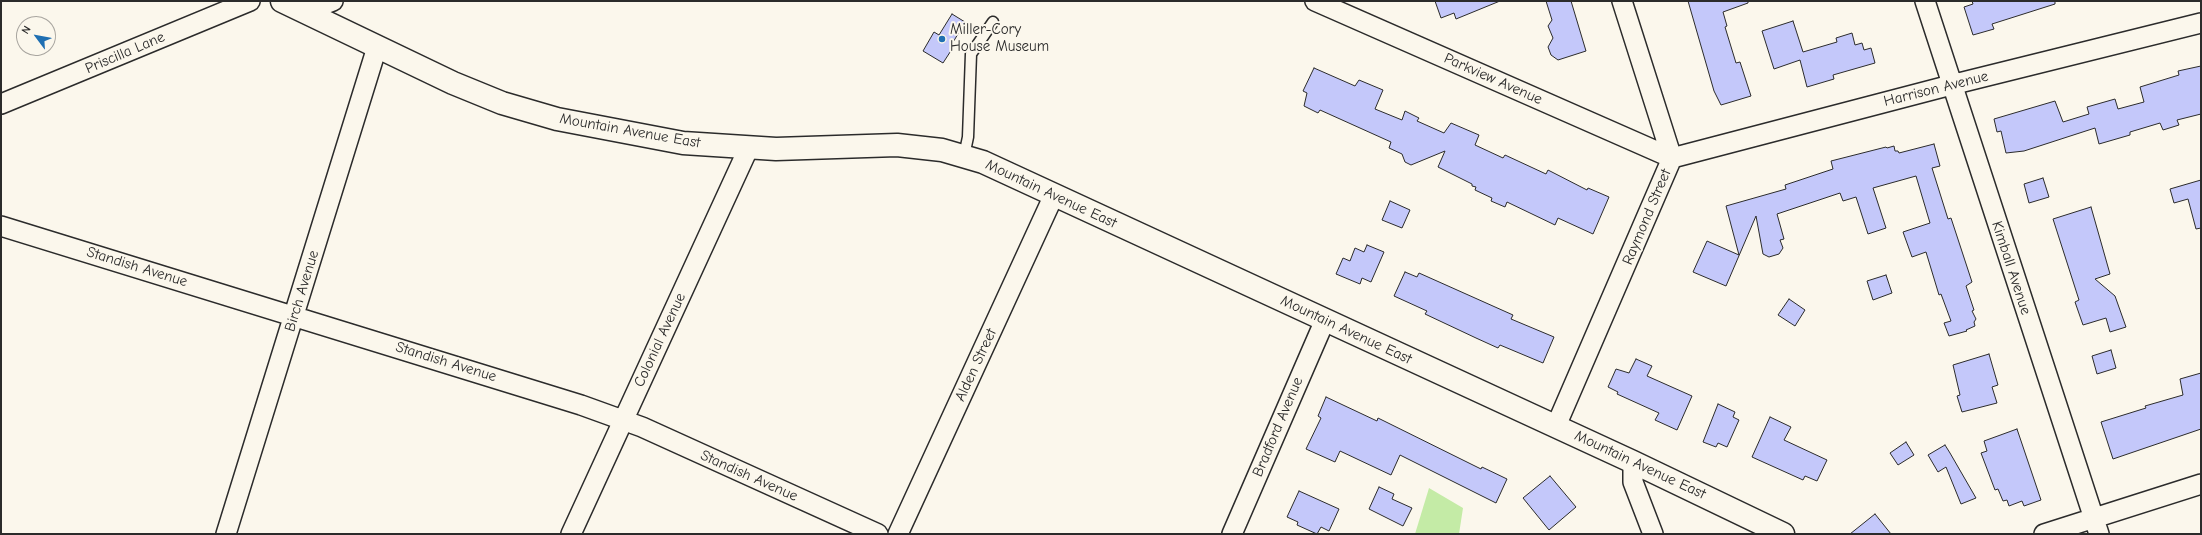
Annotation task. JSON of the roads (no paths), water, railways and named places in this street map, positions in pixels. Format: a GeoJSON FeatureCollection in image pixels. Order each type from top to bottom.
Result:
{"type":"FeatureCollection","features":[{"type":"Feature","properties":{"kind":"street","name":"Priscilla Lane"},"geometry":{"type":"LineString","coordinates":[[1,104],[250,1]]}},
{"type":"Feature","properties":{"kind":"street","name":"Mountain Avenue East"},"geometry":{"type":"LineString","coordinates":[[282,1],[453,83],[495,100],[557,119],[683,143],[776,149],[897,144],[942,150],[983,162],[1556,426],[1783,534]]}},
{"type":"Feature","properties":{"kind":"street"},"geometry":{"type":"LineString","coordinates":[[305,12],[332,1]]}},
{"type":"Feature","properties":{"kind":"street","name":"Parkview Avenue"},"geometry":{"type":"LineString","coordinates":[[1315,1],[1672,158]]}},
{"type":"Feature","properties":{"kind":"street","name":"Raymond Street"},"geometry":{"type":"LineString","coordinates":[[1556,426],[1672,158],[1622,1]]}},
{"type":"Feature","properties":{"kind":"street","name":"Kimball Avenue"},"geometry":{"type":"LineString","coordinates":[[1925,1],[1951,85],[2096,525]]}},
{"type":"Feature","properties":{"kind":"street","name":"Harrison Avenue"},"geometry":{"type":"LineString","coordinates":[[1672,158],[1951,85],[2201,23]]}},
{"type":"Feature","properties":{"kind":"street","name":"Birch Avenue"},"geometry":{"type":"LineString","coordinates":[[226,534],[377,47]]}},
{"type":"Feature","properties":{"kind":"street","name":"Colonial Avenue"},"geometry":{"type":"LineString","coordinates":[[570,534],[749,147]]}},
{"type":"Feature","properties":{"kind":"street","name":"Alden Street"},"geometry":{"type":"LineString","coordinates":[[898,534],[1054,195]]}},
{"type":"Feature","properties":{"kind":"street","name":"Standish Avenue"},"geometry":{"type":"LineString","coordinates":[[1,226],[512,382],[623,420],[878,534]]}},
{"type":"Feature","properties":{"kind":"street","name":"Bradford Avenue"},"geometry":{"type":"LineString","coordinates":[[1232,534],[1325,320]]}},
{"type":"Feature","properties":{"kind":"street"},"geometry":{"type":"LineString","coordinates":[[1633,462],[1633,482],[1653,534]]}},
{"type":"Feature","properties":{"kind":"street"},"geometry":{"type":"LineString","coordinates":[[2044,534],[2096,525],[2201,484]]}},
{"type":"Feature","properties":{"kind":"lane"},"geometry":{"type":"LineString","coordinates":[[964,156],[968,137],[971,54],[993,22]]}},
{"type":"Feature","properties":{"kind":"place","name":"Miller-Cory House Museum"},"geometry":{"type":"Point","coordinates":[942,39]}}]}
